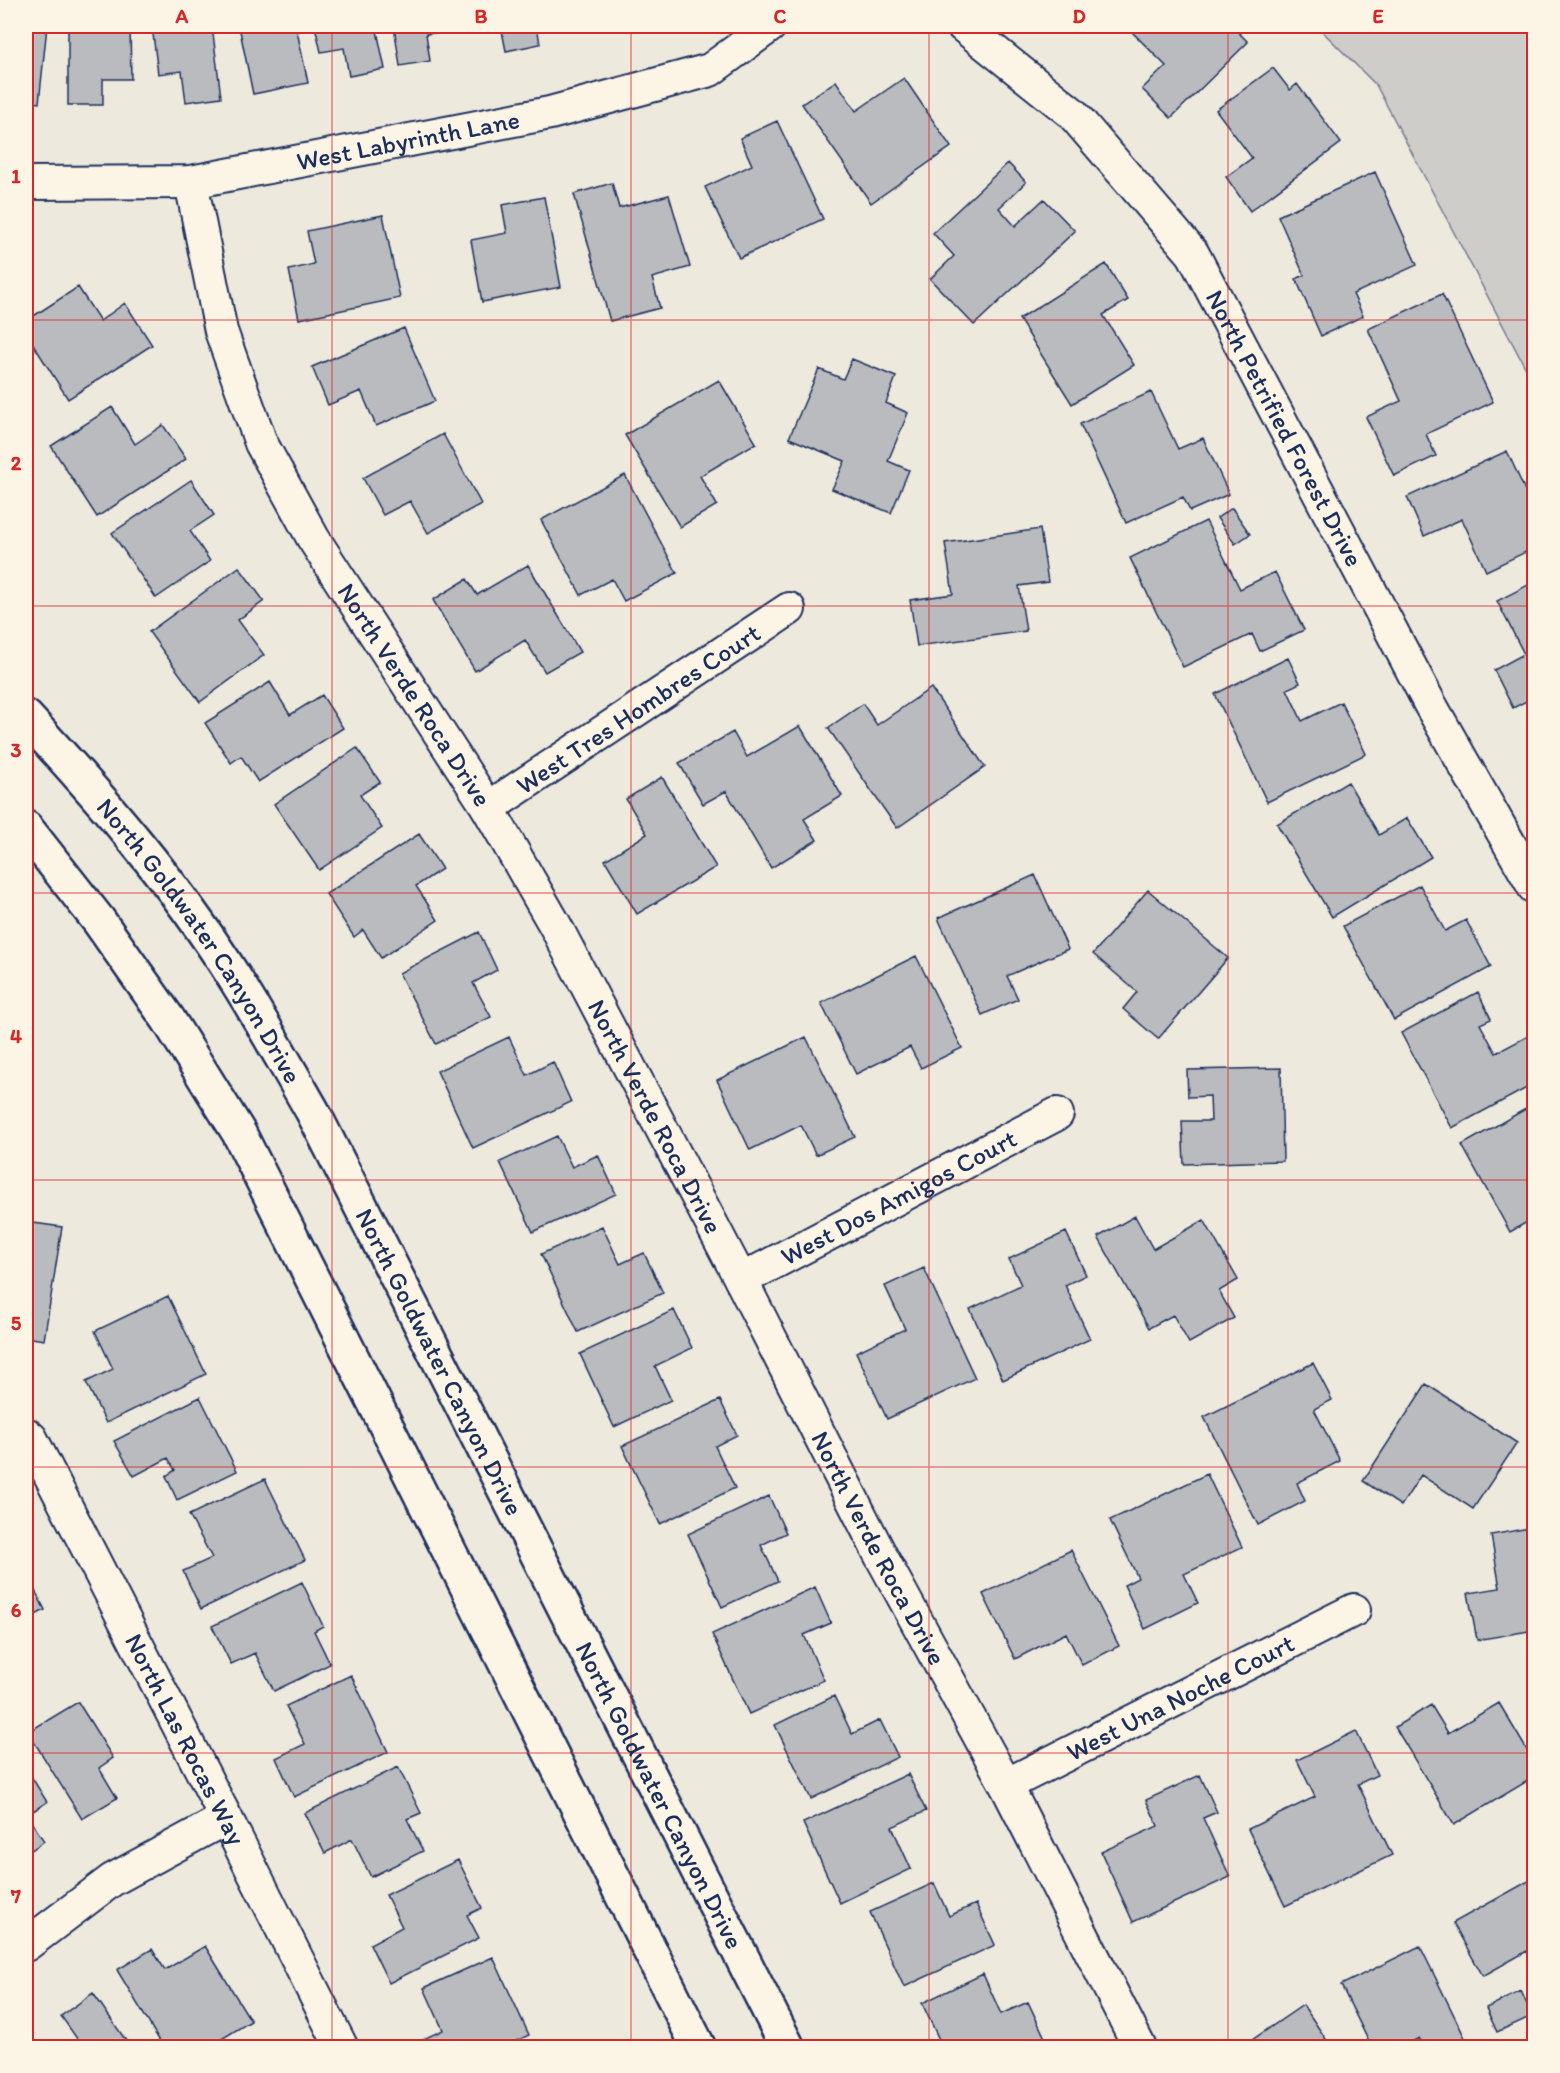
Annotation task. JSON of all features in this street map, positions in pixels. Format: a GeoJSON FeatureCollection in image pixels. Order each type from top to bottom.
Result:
{"type":"FeatureCollection","features":[{"type":"Feature","properties":{"kind":"street","name":"West Labyrinth Lane"},"geometry":{"type":"LineString","coordinates":[[26,183],[191,182],[550,113],[710,70],[770,26]]}},
{"type":"Feature","properties":{"kind":"street","name":"North Petrified Forest Drive"},"geometry":{"type":"LineString","coordinates":[[963,26],[1072,113],[1193,254],[1431,706],[1534,887]]}},
{"type":"Feature","properties":{"kind":"street","name":"North Verde Roca Drive"},"geometry":{"type":"LineString","coordinates":[[191,182],[221,331],[261,443],[313,538],[488,808],[555,925],[741,1280],[881,1556],[1006,1785],[1140,2048]]}},
{"type":"Feature","properties":{"kind":"street","name":"West Tres Hombres Court"},"geometry":{"type":"LineString","coordinates":[[488,808],[789,609]]}},
{"type":"Feature","properties":{"kind":"street","name":"North Goldwater Canyon Drive"},"geometry":{"type":"LineString","coordinates":[[26,717],[91,788],[178,896],[234,977],[313,1112],[788,2048]]}},
{"type":"Feature","properties":{"kind":"street"},"geometry":{"type":"LineString","coordinates":[[26,828],[99,921],[168,1018],[239,1133],[699,2048]]}},
{"type":"Feature","properties":{"kind":"street","name":"West Dos Amigos Court"},"geometry":{"type":"LineString","coordinates":[[741,1280],[1057,1114]]}},
{"type":"Feature","properties":{"kind":"street","name":"North Las Rocas Way"},"geometry":{"type":"LineString","coordinates":[[26,1434],[31,1438],[342,2048]]}},
{"type":"Feature","properties":{"kind":"street","name":"West Una Noche Court"},"geometry":{"type":"LineString","coordinates":[[1006,1785],[1354,1611]]}},
{"type":"Feature","properties":{"kind":"street"},"geometry":{"type":"LineString","coordinates":[[26,1945],[112,1880],[226,1818]]}},
{"type":"Feature","properties":{"kind":"shaded area"},"geometry":{"type":"Polygon","coordinates":[[[1317,26],[1534,26],[1534,384],[1376,85],[1317,26]]]}},
{"type":"Feature","properties":{"kind":"building"},"geometry":{"type":"Polygon","coordinates":[[[26,26],[47,26],[39,103],[26,101],[26,26]]]}},
{"type":"Feature","properties":{"kind":"building"},"geometry":{"type":"Polygon","coordinates":[[[68,26],[130,26],[131,79],[103,79],[103,105],[68,105],[68,26]]]}},
{"type":"Feature","properties":{"kind":"building"},"geometry":{"type":"Polygon","coordinates":[[[152,26],[212,26],[221,97],[186,102],[182,71],[158,74],[152,26]]]}},
{"type":"Feature","properties":{"kind":"building"},"geometry":{"type":"Polygon","coordinates":[[[239,26],[296,26],[308,83],[253,94],[239,26]]]}},
{"type":"Feature","properties":{"kind":"building"},"geometry":{"type":"Polygon","coordinates":[[[315,26],[376,26],[385,69],[349,76],[344,48],[321,52],[315,26]]]}},
{"type":"Feature","properties":{"kind":"building"},"geometry":{"type":"Polygon","coordinates":[[[394,26],[456,26],[456,30],[426,34],[430,61],[400,66],[394,26]]]}},
{"type":"Feature","properties":{"kind":"building"},"geometry":{"type":"Polygon","coordinates":[[[501,26],[537,26],[540,44],[506,51],[501,26]]]}},
{"type":"Feature","properties":{"kind":"building"},"geometry":{"type":"Polygon","coordinates":[[[1126,26],[1232,26],[1248,42],[1171,118],[1142,89],[1166,66],[1126,26]]]}},
{"type":"Feature","properties":{"kind":"building"},"geometry":{"type":"Polygon","coordinates":[[[1273,68],[1290,90],[1297,84],[1341,143],[1250,211],[1226,177],[1252,158],[1216,110],[1273,68]]]}},
{"type":"Feature","properties":{"kind":"building"},"geometry":{"type":"Polygon","coordinates":[[[904,78],[951,147],[871,203],[802,104],[836,81],[856,111],[904,78]]]}},
{"type":"Feature","properties":{"kind":"building"},"geometry":{"type":"Polygon","coordinates":[[[777,121],[823,219],[739,258],[705,187],[752,165],[740,138],[777,121]]]}},
{"type":"Feature","properties":{"kind":"building"},"geometry":{"type":"Polygon","coordinates":[[[1008,163],[1026,182],[999,208],[1015,226],[1044,199],[1075,231],[974,325],[930,279],[954,256],[933,233],[1008,163]]]}},
{"type":"Feature","properties":{"kind":"building"},"geometry":{"type":"Polygon","coordinates":[[[1375,172],[1417,265],[1353,294],[1363,316],[1321,336],[1296,279],[1304,275],[1278,216],[1375,172]]]}},
{"type":"Feature","properties":{"kind":"building"},"geometry":{"type":"Polygon","coordinates":[[[612,183],[619,208],[669,195],[690,267],[652,278],[660,308],[610,321],[574,194],[612,183]]]}},
{"type":"Feature","properties":{"kind":"building"},"geometry":{"type":"Polygon","coordinates":[[[544,197],[561,287],[482,302],[471,240],[507,233],[502,205],[544,197]]]}},
{"type":"Feature","properties":{"kind":"building"},"geometry":{"type":"Polygon","coordinates":[[[383,215],[400,298],[299,319],[289,270],[314,264],[307,231],[383,215]]]}},
{"type":"Feature","properties":{"kind":"building"},"geometry":{"type":"Polygon","coordinates":[[[1106,264],[1128,300],[1103,315],[1134,365],[1072,404],[1019,319],[1106,264]]]}},
{"type":"Feature","properties":{"kind":"building"},"geometry":{"type":"Polygon","coordinates":[[[78,287],[100,321],[125,303],[152,345],[68,399],[26,333],[26,321],[78,287]]]}},
{"type":"Feature","properties":{"kind":"building"},"geometry":{"type":"Polygon","coordinates":[[[1442,294],[1493,402],[1426,434],[1436,456],[1394,476],[1366,417],[1401,401],[1368,329],[1442,294]]]}},
{"type":"Feature","properties":{"kind":"building"},"geometry":{"type":"Polygon","coordinates":[[[404,328],[435,401],[376,426],[361,391],[328,405],[312,367],[404,328]]]}},
{"type":"Feature","properties":{"kind":"building"},"geometry":{"type":"Polygon","coordinates":[[[852,359],[896,377],[886,403],[908,413],[888,461],[909,470],[891,513],[832,489],[845,461],[789,438],[819,369],[843,379],[852,359]]]}},
{"type":"Feature","properties":{"kind":"building"},"geometry":{"type":"Polygon","coordinates":[[[719,380],[756,443],[700,476],[717,505],[680,527],[625,435],[719,380]]]}},
{"type":"Feature","properties":{"kind":"building"},"geometry":{"type":"Polygon","coordinates":[[[1151,392],[1178,449],[1203,438],[1229,494],[1190,511],[1183,497],[1126,523],[1080,424],[1151,392]]]}},
{"type":"Feature","properties":{"kind":"building"},"geometry":{"type":"Polygon","coordinates":[[[112,407],[135,444],[163,425],[186,459],[97,517],[51,446],[112,407]]]}},
{"type":"Feature","properties":{"kind":"building"},"geometry":{"type":"Polygon","coordinates":[[[443,434],[481,504],[428,533],[410,501],[383,515],[363,478],[443,434]]]}},
{"type":"Feature","properties":{"kind":"building"},"geometry":{"type":"Polygon","coordinates":[[[1507,451],[1534,510],[1534,548],[1486,571],[1462,519],[1424,536],[1407,497],[1507,451]]]}},
{"type":"Feature","properties":{"kind":"building"},"geometry":{"type":"Polygon","coordinates":[[[625,475],[677,573],[624,601],[612,579],[581,595],[541,520],[625,475]]]}},
{"type":"Feature","properties":{"kind":"building"},"geometry":{"type":"Polygon","coordinates":[[[191,480],[214,515],[190,531],[210,561],[156,598],[112,533],[191,480]]]}},
{"type":"Feature","properties":{"kind":"building"},"geometry":{"type":"Polygon","coordinates":[[[1232,508],[1250,534],[1235,544],[1217,518],[1232,508]]]}},
{"type":"Feature","properties":{"kind":"building"},"geometry":{"type":"Polygon","coordinates":[[[1206,521],[1240,589],[1275,572],[1304,630],[1260,651],[1252,634],[1183,667],[1130,558],[1206,521]]]}},
{"type":"Feature","properties":{"kind":"building"},"geometry":{"type":"Polygon","coordinates":[[[1040,529],[1048,582],[1019,586],[1026,631],[917,646],[910,600],[953,594],[945,543],[1040,529]]]}},
{"type":"Feature","properties":{"kind":"building"},"geometry":{"type":"Polygon","coordinates":[[[528,565],[580,652],[545,672],[525,640],[475,671],[433,600],[467,579],[477,595],[528,565]]]}},
{"type":"Feature","properties":{"kind":"building"},"geometry":{"type":"Polygon","coordinates":[[[239,567],[264,601],[238,620],[264,655],[200,702],[149,632],[239,567]]]}},
{"type":"Feature","properties":{"kind":"building"},"geometry":{"type":"Polygon","coordinates":[[[1534,582],[1534,697],[1513,708],[1494,670],[1524,654],[1497,601],[1534,582]]]}},
{"type":"Feature","properties":{"kind":"building"},"geometry":{"type":"Polygon","coordinates":[[[1288,658],[1300,683],[1287,689],[1302,721],[1341,702],[1366,754],[1267,802],[1215,694],[1288,658]]]}},
{"type":"Feature","properties":{"kind":"building"},"geometry":{"type":"Polygon","coordinates":[[[270,682],[290,715],[322,695],[343,728],[258,782],[241,756],[231,763],[205,723],[270,682]]]}},
{"type":"Feature","properties":{"kind":"building"},"geometry":{"type":"Polygon","coordinates":[[[931,688],[985,767],[897,828],[828,728],[863,704],[877,725],[931,688]]]}},
{"type":"Feature","properties":{"kind":"building"},"geometry":{"type":"Polygon","coordinates":[[[800,726],[842,796],[804,819],[817,840],[771,868],[726,791],[703,804],[679,763],[733,732],[747,757],[800,726]]]}},
{"type":"Feature","properties":{"kind":"building"},"geometry":{"type":"Polygon","coordinates":[[[357,748],[380,782],[360,795],[382,828],[319,870],[274,804],[357,748]]]}},
{"type":"Feature","properties":{"kind":"building"},"geometry":{"type":"Polygon","coordinates":[[[662,777],[716,867],[637,914],[605,860],[647,834],[626,799],[662,777]]]}},
{"type":"Feature","properties":{"kind":"building"},"geometry":{"type":"Polygon","coordinates":[[[1348,782],[1379,835],[1407,818],[1431,857],[1332,917],[1277,824],[1348,782]]]}},
{"type":"Feature","properties":{"kind":"building"},"geometry":{"type":"Polygon","coordinates":[[[419,834],[442,869],[416,886],[438,920],[381,958],[363,930],[354,937],[326,894],[419,834]]]}},
{"type":"Feature","properties":{"kind":"building"},"geometry":{"type":"Polygon","coordinates":[[[1035,875],[1068,949],[1007,976],[1018,999],[982,1015],[938,918],[1035,875]]]}},
{"type":"Feature","properties":{"kind":"building"},"geometry":{"type":"Polygon","coordinates":[[[1420,885],[1445,931],[1466,920],[1491,967],[1394,1020],[1343,926],[1420,885]]]}},
{"type":"Feature","properties":{"kind":"building"},"geometry":{"type":"Polygon","coordinates":[[[1148,890],[1228,958],[1158,1039],[1123,1009],[1137,992],[1093,954],[1148,890]]]}},
{"type":"Feature","properties":{"kind":"building"},"geometry":{"type":"Polygon","coordinates":[[[479,932],[497,970],[473,983],[491,1017],[436,1044],[399,973],[479,932]]]}},
{"type":"Feature","properties":{"kind":"building"},"geometry":{"type":"Polygon","coordinates":[[[916,956],[962,1048],[921,1068],[910,1047],[856,1074],[821,1003],[916,956]]]}},
{"type":"Feature","properties":{"kind":"building"},"geometry":{"type":"Polygon","coordinates":[[[1478,992],[1491,1019],[1480,1024],[1496,1053],[1534,1033],[1534,1084],[1452,1128],[1401,1033],[1478,992]]]}},
{"type":"Feature","properties":{"kind":"building"},"geometry":{"type":"Polygon","coordinates":[[[509,1037],[527,1075],[553,1062],[571,1102],[473,1148],[437,1071],[509,1037]]]}},
{"type":"Feature","properties":{"kind":"building"},"geometry":{"type":"Polygon","coordinates":[[[806,1037],[855,1137],[816,1155],[801,1125],[750,1150],[717,1080],[806,1037]]]}},
{"type":"Feature","properties":{"kind":"building"},"geometry":{"type":"Polygon","coordinates":[[[1281,1068],[1283,1161],[1184,1164],[1182,1121],[1211,1121],[1210,1096],[1188,1097],[1187,1070],[1281,1068]]]}},
{"type":"Feature","properties":{"kind":"building"},"geometry":{"type":"Polygon","coordinates":[[[1529,1107],[1534,1117],[1534,1218],[1510,1232],[1462,1145],[1529,1107]]]}},
{"type":"Feature","properties":{"kind":"building"},"geometry":{"type":"Polygon","coordinates":[[[557,1136],[572,1167],[598,1155],[616,1194],[533,1232],[500,1162],[557,1136]]]}},
{"type":"Feature","properties":{"kind":"building"},"geometry":{"type":"Polygon","coordinates":[[[1135,1216],[1153,1249],[1204,1220],[1238,1280],[1219,1291],[1234,1318],[1189,1343],[1173,1315],[1149,1328],[1098,1237],[1135,1216]]]}},
{"type":"Feature","properties":{"kind":"building"},"geometry":{"type":"Polygon","coordinates":[[[26,1222],[62,1227],[44,1340],[26,1337],[26,1222]]]}},
{"type":"Feature","properties":{"kind":"building"},"geometry":{"type":"Polygon","coordinates":[[[602,1226],[620,1264],[644,1253],[663,1293],[578,1332],[541,1254],[602,1226]]]}},
{"type":"Feature","properties":{"kind":"building"},"geometry":{"type":"Polygon","coordinates":[[[1066,1232],[1086,1275],[1065,1285],[1090,1339],[1003,1380],[970,1309],[1021,1285],[1009,1259],[1066,1232]]]}},
{"type":"Feature","properties":{"kind":"building"},"geometry":{"type":"Polygon","coordinates":[[[924,1268],[975,1378],[887,1419],[856,1352],[905,1329],[885,1286],[924,1268]]]}},
{"type":"Feature","properties":{"kind":"building"},"geometry":{"type":"Polygon","coordinates":[[[168,1296],[206,1374],[106,1423],[86,1382],[113,1369],[95,1331],[168,1296]]]}},
{"type":"Feature","properties":{"kind":"building"},"geometry":{"type":"Polygon","coordinates":[[[674,1310],[692,1348],[655,1366],[671,1400],[614,1427],[580,1354],[674,1310]]]}},
{"type":"Feature","properties":{"kind":"building"},"geometry":{"type":"Polygon","coordinates":[[[1313,1363],[1332,1400],[1314,1409],[1340,1461],[1297,1483],[1305,1501],[1258,1525],[1204,1417],[1313,1363]]]}},
{"type":"Feature","properties":{"kind":"building"},"geometry":{"type":"Polygon","coordinates":[[[1426,1384],[1517,1443],[1473,1509],[1421,1475],[1401,1506],[1363,1481],[1426,1384]]]}},
{"type":"Feature","properties":{"kind":"building"},"geometry":{"type":"Polygon","coordinates":[[[200,1397],[237,1471],[177,1500],[166,1476],[175,1470],[168,1458],[134,1476],[114,1441],[200,1397]]]}},
{"type":"Feature","properties":{"kind":"building"},"geometry":{"type":"Polygon","coordinates":[[[720,1400],[737,1435],[715,1446],[735,1488],[660,1524],[622,1446],[720,1400]]]}},
{"type":"Feature","properties":{"kind":"building"},"geometry":{"type":"Polygon","coordinates":[[[1207,1474],[1242,1547],[1184,1574],[1198,1603],[1145,1629],[1124,1585],[1138,1578],[1110,1520],[1207,1474]]]}},
{"type":"Feature","properties":{"kind":"building"},"geometry":{"type":"Polygon","coordinates":[[[265,1479],[305,1560],[201,1609],[183,1571],[212,1558],[189,1515],[265,1479]]]}},
{"type":"Feature","properties":{"kind":"building"},"geometry":{"type":"Polygon","coordinates":[[[769,1496],[786,1533],[761,1545],[778,1581],[722,1607],[688,1534],[769,1496]]]}},
{"type":"Feature","properties":{"kind":"building"},"geometry":{"type":"Polygon","coordinates":[[[1534,1527],[1534,1630],[1477,1640],[1468,1593],[1500,1588],[1491,1535],[1534,1527]]]}},
{"type":"Feature","properties":{"kind":"building"},"geometry":{"type":"Polygon","coordinates":[[[1071,1550],[1119,1646],[1082,1665],[1066,1633],[1015,1659],[983,1594],[1071,1550]]]}},
{"type":"Feature","properties":{"kind":"building"},"geometry":{"type":"Polygon","coordinates":[[[26,1573],[45,1610],[26,1620],[26,1573]]]}},
{"type":"Feature","properties":{"kind":"building"},"geometry":{"type":"Polygon","coordinates":[[[302,1582],[323,1626],[314,1631],[330,1664],[274,1691],[255,1653],[231,1664],[212,1626],[302,1582]]]}},
{"type":"Feature","properties":{"kind":"building"},"geometry":{"type":"Polygon","coordinates":[[[815,1587],[831,1623],[804,1635],[824,1680],[749,1714],[712,1634],[815,1587]]]}},
{"type":"Feature","properties":{"kind":"building"},"geometry":{"type":"Polygon","coordinates":[[[351,1675],[388,1752],[294,1797],[276,1758],[305,1744],[286,1706],[351,1675]]]}},
{"type":"Feature","properties":{"kind":"building"},"geometry":{"type":"Polygon","coordinates":[[[834,1696],[852,1734],[880,1720],[898,1757],[811,1799],[775,1725],[834,1696]]]}},
{"type":"Feature","properties":{"kind":"building"},"geometry":{"type":"Polygon","coordinates":[[[78,1702],[113,1758],[99,1768],[117,1798],[82,1819],[28,1732],[78,1702]]]}},
{"type":"Feature","properties":{"kind":"building"},"geometry":{"type":"Polygon","coordinates":[[[1499,1703],[1534,1762],[1534,1777],[1454,1825],[1395,1727],[1431,1705],[1448,1733],[1499,1703]]]}},
{"type":"Feature","properties":{"kind":"building"},"geometry":{"type":"Polygon","coordinates":[[[1356,1731],[1377,1775],[1358,1784],[1392,1855],[1285,1906],[1248,1829],[1315,1797],[1297,1760],[1356,1731]]]}},
{"type":"Feature","properties":{"kind":"building"},"geometry":{"type":"Polygon","coordinates":[[[398,1767],[421,1813],[407,1819],[423,1851],[371,1877],[352,1839],[325,1853],[305,1813],[398,1767]]]}},
{"type":"Feature","properties":{"kind":"building"},"geometry":{"type":"Polygon","coordinates":[[[26,1768],[47,1802],[27,1815],[44,1841],[26,1854],[26,1768]]]}},
{"type":"Feature","properties":{"kind":"building"},"geometry":{"type":"Polygon","coordinates":[[[908,1774],[926,1811],[892,1827],[911,1869],[840,1903],[803,1823],[908,1774]]]}},
{"type":"Feature","properties":{"kind":"building"},"geometry":{"type":"Polygon","coordinates":[[[1200,1775],[1217,1812],[1203,1818],[1230,1877],[1133,1922],[1101,1852],[1158,1826],[1146,1800],[1200,1775]]]}},
{"type":"Feature","properties":{"kind":"building"},"geometry":{"type":"Polygon","coordinates":[[[458,1860],[482,1908],[467,1915],[479,1938],[389,1983],[370,1944],[402,1927],[386,1895],[458,1860]]]}},
{"type":"Feature","properties":{"kind":"building"},"geometry":{"type":"Polygon","coordinates":[[[1534,1878],[1534,1964],[1527,1951],[1483,1976],[1453,1923],[1534,1878]]]}},
{"type":"Feature","properties":{"kind":"building"},"geometry":{"type":"Polygon","coordinates":[[[934,1883],[949,1916],[976,1904],[995,1945],[904,1987],[870,1912],[934,1883]]]}},
{"type":"Feature","properties":{"kind":"building"},"geometry":{"type":"Polygon","coordinates":[[[205,1946],[251,2021],[207,2048],[164,2048],[117,1970],[152,1949],[165,1970],[205,1946]]]}},
{"type":"Feature","properties":{"kind":"building"},"geometry":{"type":"Polygon","coordinates":[[[1420,1946],[1470,2048],[1424,2048],[1419,2038],[1400,2048],[1372,2048],[1341,1985],[1420,1946]]]}},
{"type":"Feature","properties":{"kind":"building"},"geometry":{"type":"Polygon","coordinates":[[[493,1957],[529,2035],[502,2048],[420,2048],[417,2042],[443,2030],[424,1988],[493,1957]]]}},
{"type":"Feature","properties":{"kind":"building"},"geometry":{"type":"Polygon","coordinates":[[[983,1974],[1001,2014],[1028,2002],[1046,2040],[1030,2048],[943,2048],[922,2003],[983,1974]]]}},
{"type":"Feature","properties":{"kind":"building"},"geometry":{"type":"Polygon","coordinates":[[[1521,1991],[1532,2016],[1497,2032],[1486,2008],[1521,1991]]]}},
{"type":"Feature","properties":{"kind":"building"},"geometry":{"type":"Polygon","coordinates":[[[93,1993],[131,2048],[68,2048],[78,2040],[61,2016],[93,1993]]]}},
{"type":"Feature","properties":{"kind":"building"},"geometry":{"type":"Polygon","coordinates":[[[1303,2005],[1332,2048],[1257,2048],[1252,2040],[1303,2005]]]}}]}
